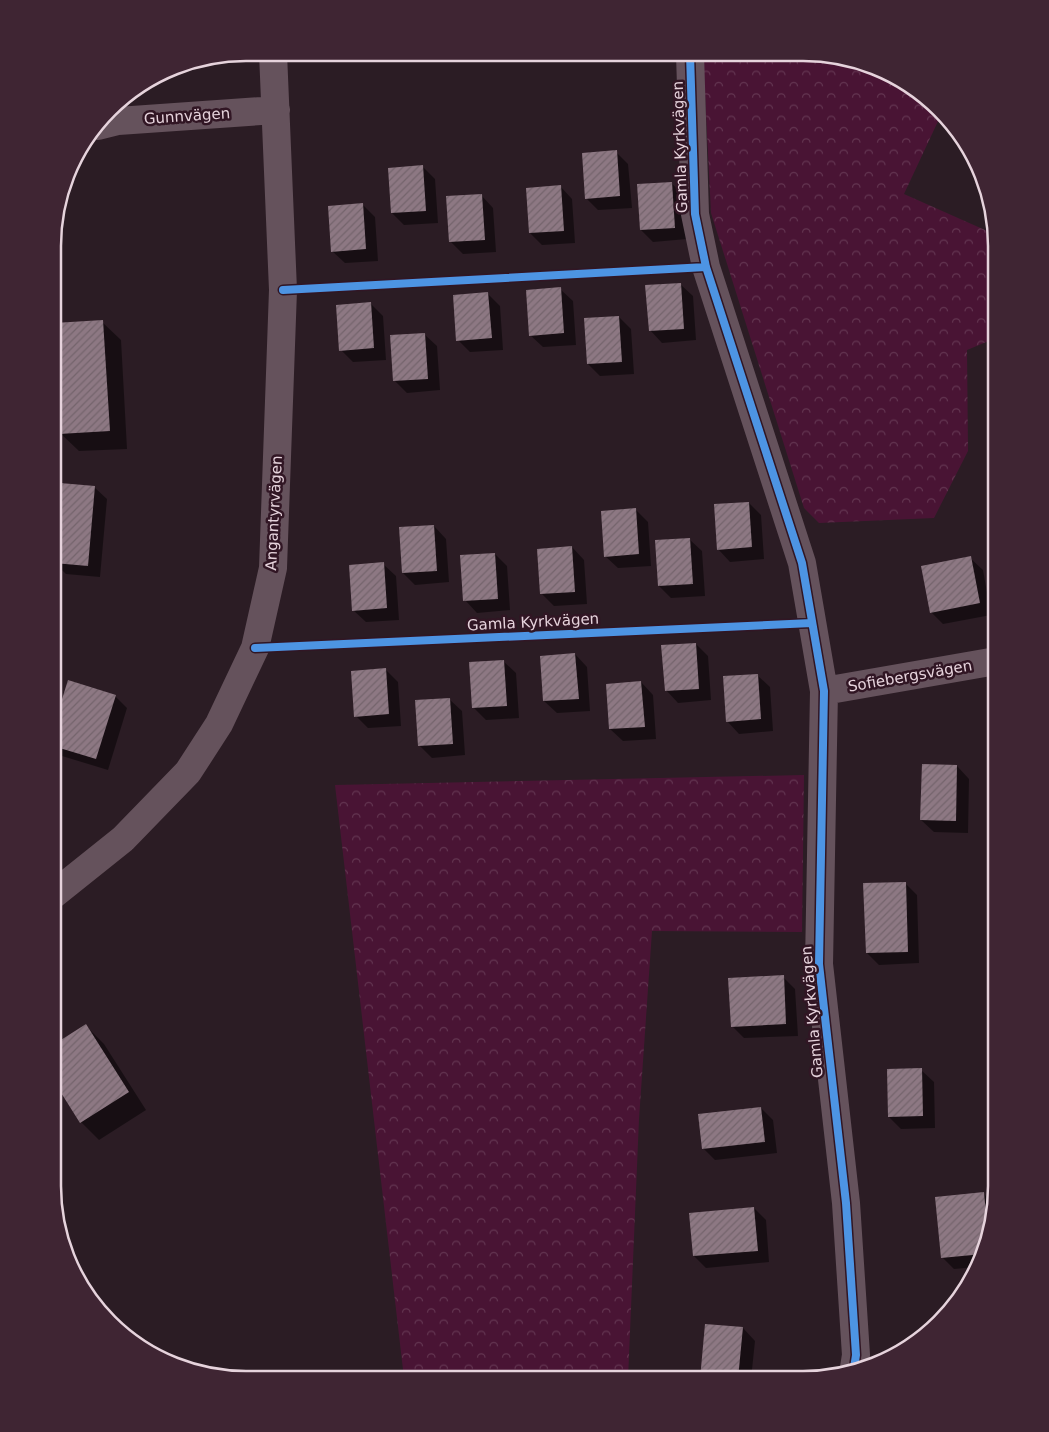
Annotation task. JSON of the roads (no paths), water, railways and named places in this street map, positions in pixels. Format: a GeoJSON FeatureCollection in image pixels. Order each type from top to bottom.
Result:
{"type":"FeatureCollection","features":[{"type":"Feature","properties":{"kind":"street","name":"Angantyrvägen"},"geometry":{"type":"LineString","coordinates":[[61,889],[122,839],[188,772],[219,724],[255,648],[273,568],[283,290],[274,61]]}},
{"type":"Feature","properties":{"kind":"street","name":"Gamla Kyrkvägen"},"geometry":{"type":"LineString","coordinates":[[690,61],[695,214],[704,258],[802,563],[824,691],[819,964],[846,1203],[856,1355],[855,1363]]}},
{"type":"Feature","properties":{"kind":"street","name":"Gunnvägen"},"geometry":{"type":"LineString","coordinates":[[108,123],[118,120],[276,110]]}},
{"type":"Feature","properties":{"kind":"street","name":"Sofiebergsvägen"},"geometry":{"type":"LineString","coordinates":[[824,691],[988,662]]}}]}
